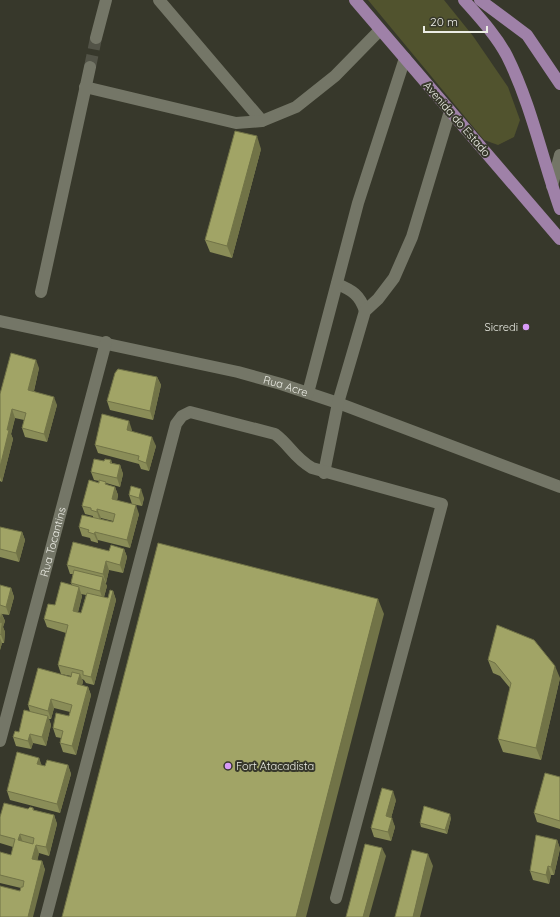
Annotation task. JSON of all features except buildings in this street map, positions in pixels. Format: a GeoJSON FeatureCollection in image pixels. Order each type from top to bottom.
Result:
{"type":"FeatureCollection","features":[{"type":"Feature","properties":{"kind":"main road","name":"Avenida do Estado"},"geometry":{"type":"LineString","coordinates":[[355,0],[560,239]]}},
{"type":"Feature","properties":{"kind":"main road"},"geometry":{"type":"LineString","coordinates":[[464,0],[486,26],[506,54],[522,87],[560,209]]}},
{"type":"Feature","properties":{"kind":"main road"},"geometry":{"type":"LineString","coordinates":[[480,0],[527,35],[560,84]]}},
{"type":"Feature","properties":{"kind":"street"},"geometry":{"type":"LineString","coordinates":[[96,38],[106,0]]}},
{"type":"Feature","properties":{"kind":"street"},"geometry":{"type":"LineString","coordinates":[[159,0],[262,121]]}},
{"type":"Feature","properties":{"kind":"street"},"geometry":{"type":"LineString","coordinates":[[85,87],[236,123],[262,121],[296,107],[335,76],[380,30]]}},
{"type":"Feature","properties":{"kind":"street"},"geometry":{"type":"LineString","coordinates":[[308,393],[358,203],[404,58]]}},
{"type":"Feature","properties":{"kind":"street"},"geometry":{"type":"LineString","coordinates":[[41,292],[90,67]]}},
{"type":"Feature","properties":{"kind":"street"},"geometry":{"type":"LineString","coordinates":[[324,473],[338,403],[365,311],[378,299],[394,278],[409,244],[450,111]]}},
{"type":"Feature","properties":{"kind":"street"},"geometry":{"type":"LineString","coordinates":[[552,186],[560,155]]}},
{"type":"Feature","properties":{"kind":"street"},"geometry":{"type":"LineString","coordinates":[[337,284],[358,295],[365,311]]}},
{"type":"Feature","properties":{"kind":"street","name":"Rua Acre"},"geometry":{"type":"LineString","coordinates":[[0,321],[106,342],[238,372],[338,403],[560,487]]}},
{"type":"Feature","properties":{"kind":"street","name":"Rua Tocantins"},"geometry":{"type":"LineString","coordinates":[[0,741],[106,342]]}},
{"type":"Feature","properties":{"kind":"street"},"geometry":{"type":"LineString","coordinates":[[46,917],[176,424],[182,416],[190,412],[275,434],[282,439],[300,462],[324,473],[442,504],[336,898]]}},
{"type":"Feature","properties":{"kind":"green space"},"geometry":{"type":"Polygon","coordinates":[[[368,0],[444,0],[473,36],[508,87],[520,120],[514,137],[498,145],[484,140],[368,0]]]}},
{"type":"Feature","properties":{"kind":"tunnel"},"geometry":{"type":"LineString","coordinates":[[90,67],[96,38]]}},
{"type":"Feature","properties":{"kind":"place","name":"Sicredi"},"geometry":{"type":"Point","coordinates":[526,327]}},
{"type":"Feature","properties":{"kind":"place","name":"Fort Atacadista"},"geometry":{"type":"Point","coordinates":[228,766]}}]}
